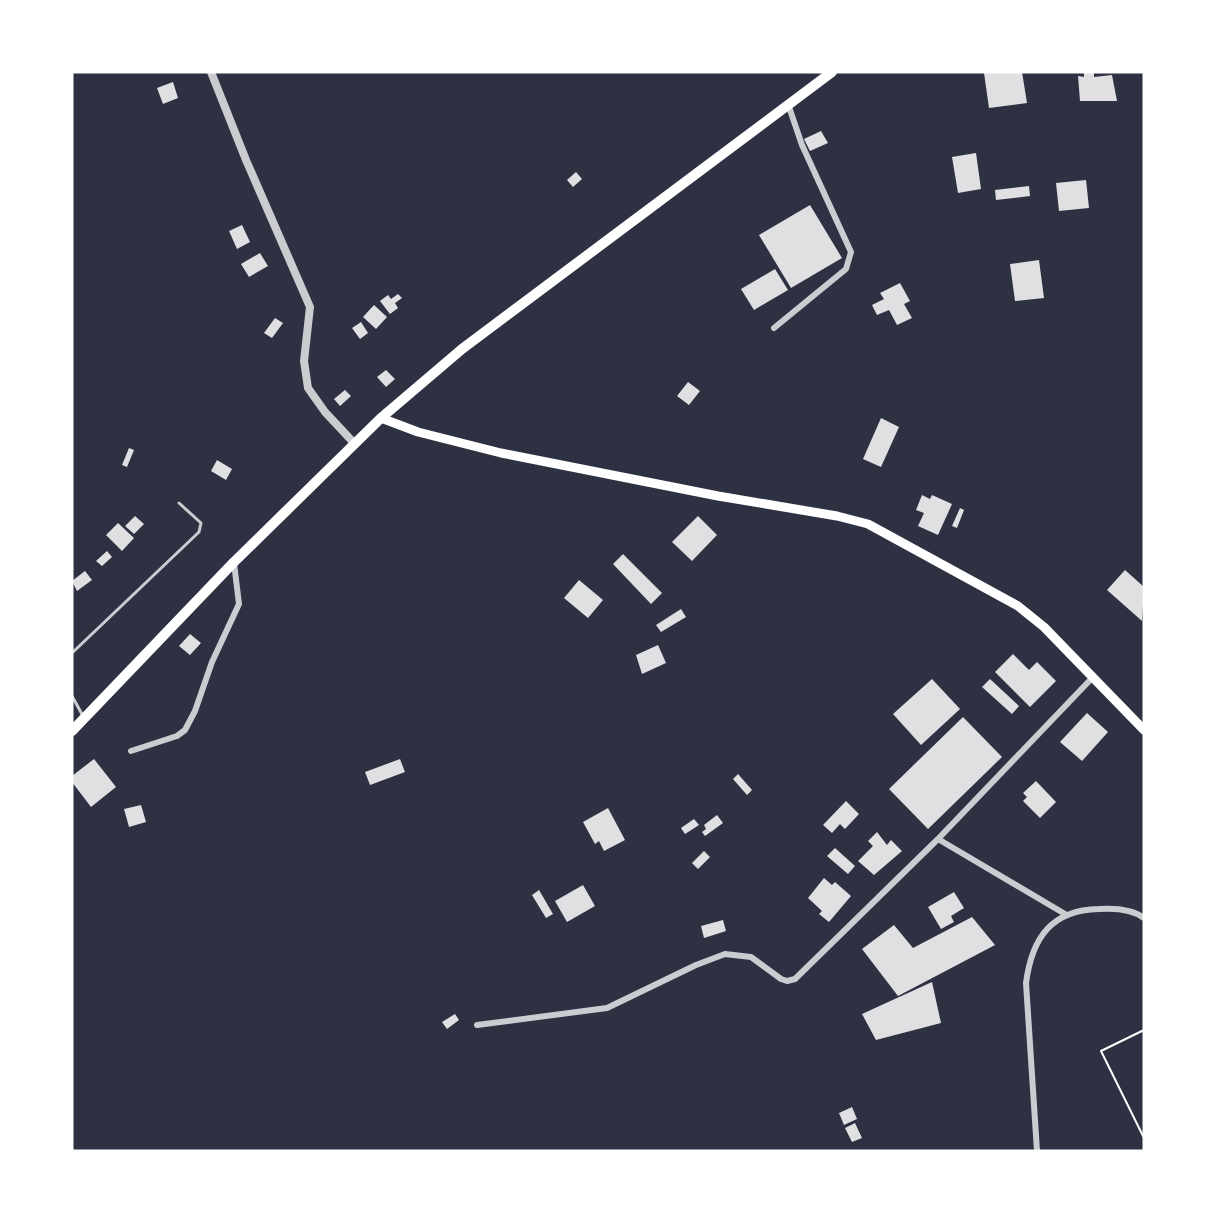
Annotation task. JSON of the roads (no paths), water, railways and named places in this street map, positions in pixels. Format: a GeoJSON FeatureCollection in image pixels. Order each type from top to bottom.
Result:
{"type":"FeatureCollection","features":[{"type":"Feature","properties":{"kind":"highway"},"geometry":{"type":"LineString","coordinates":[[72,731],[234,562],[381,418],[462,349],[832,72]]}},
{"type":"Feature","properties":{"kind":"main road"},"geometry":{"type":"LineString","coordinates":[[381,418],[418,432],[501,453],[718,496],[837,516],[868,524],[1018,606],[1044,627],[1144,730]]}},
{"type":"Feature","properties":{"kind":"street"},"geometry":{"type":"LineString","coordinates":[[211,72],[246,160],[310,307],[304,361],[308,388],[325,412],[354,443]]}},
{"type":"Feature","properties":{"kind":"street"},"geometry":{"type":"LineString","coordinates":[[774,328],[846,269],[851,252],[806,156],[788,104]]}},
{"type":"Feature","properties":{"kind":"street"},"geometry":{"type":"LineString","coordinates":[[131,751],[177,736],[184,730],[195,711],[212,662],[239,604],[234,562]]}},
{"type":"Feature","properties":{"kind":"street"},"geometry":{"type":"LineString","coordinates":[[477,1025],[607,1008],[725,954],[751,957],[781,979],[787,981],[795,979],[938,839],[1093,677]]}},
{"type":"Feature","properties":{"kind":"street"},"geometry":{"type":"LineString","coordinates":[[938,839],[1065,914]]}},
{"type":"Feature","properties":{"kind":"street"},"geometry":{"type":"LineString","coordinates":[[1037,1151],[1026,982],[1029,959],[1037,941],[1065,914],[1088,909],[1113,908],[1144,918]]}},
{"type":"Feature","properties":{"kind":"lane"},"geometry":{"type":"LineString","coordinates":[[72,653],[199,532],[201,523],[179,503]]}},
{"type":"Feature","properties":{"kind":"lane"},"geometry":{"type":"LineString","coordinates":[[72,696],[84,718]]}}]}
